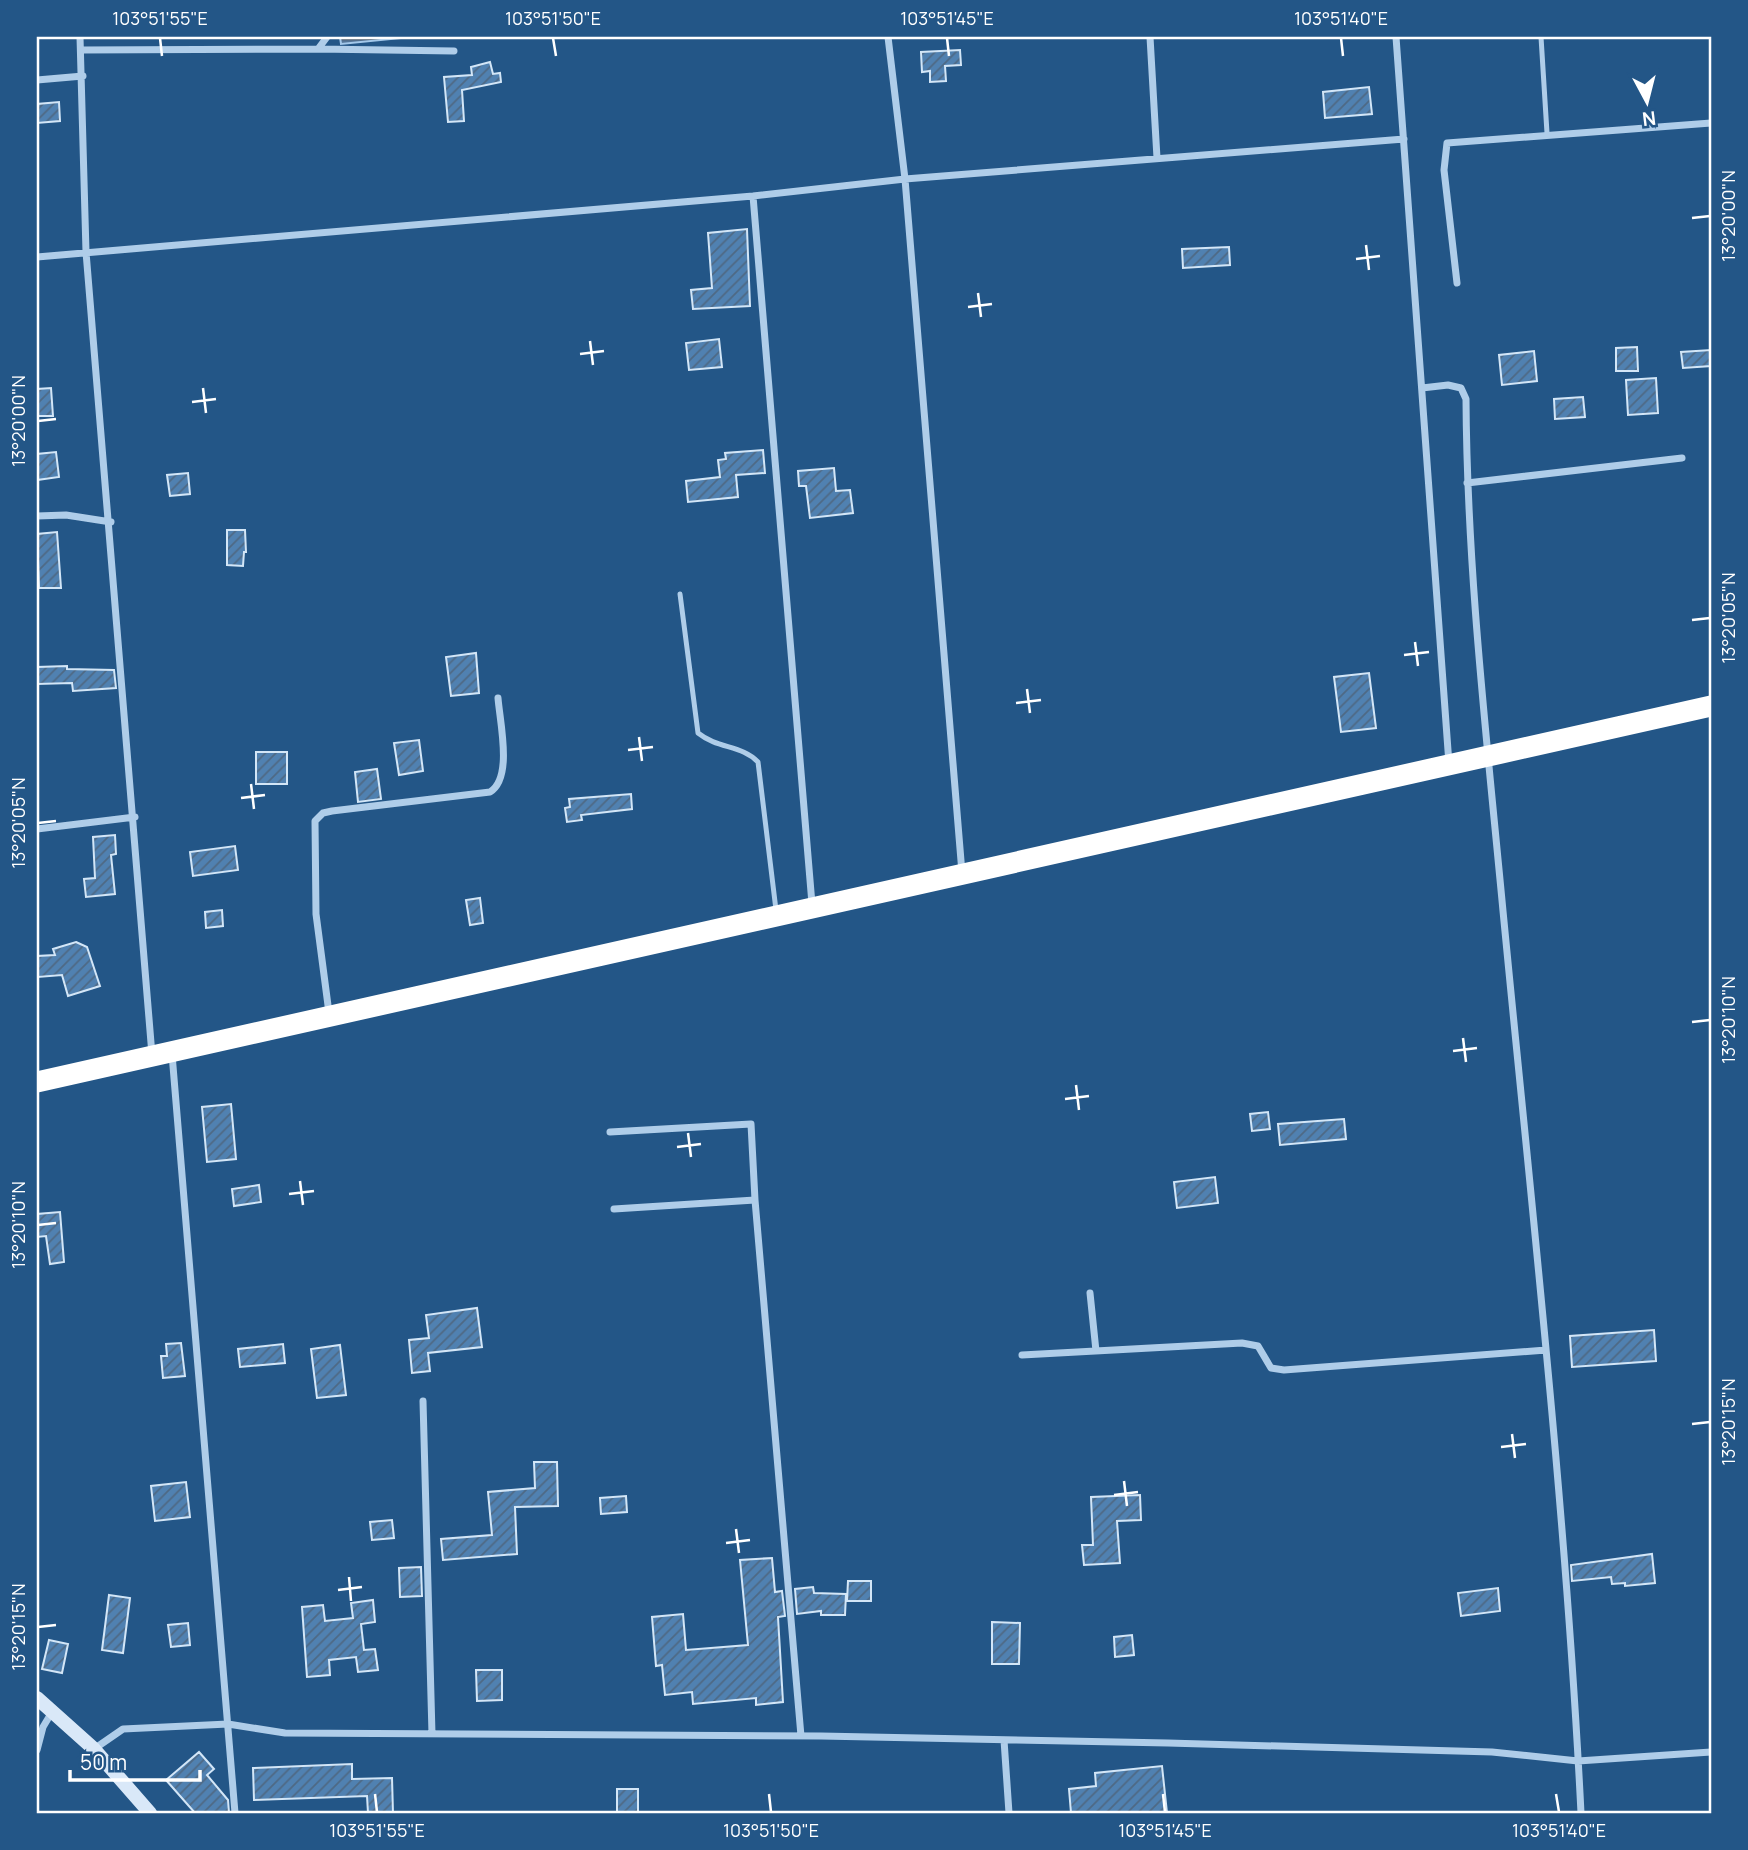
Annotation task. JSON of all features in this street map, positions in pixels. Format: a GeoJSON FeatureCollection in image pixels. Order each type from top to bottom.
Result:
{"type":"FeatureCollection","features":[{"type":"Feature","properties":{"kind":"highway"},"geometry":{"type":"LineString","coordinates":[[37,1082],[1711,706]]}},
{"type":"Feature","properties":{"kind":"street"},"geometry":{"type":"LineString","coordinates":[[80,37],[86,252],[135,817],[162,1055],[235,1813]]}},
{"type":"Feature","properties":{"kind":"street"},"geometry":{"type":"LineString","coordinates":[[318,49],[327,37]]}},
{"type":"Feature","properties":{"kind":"street"},"geometry":{"type":"LineString","coordinates":[[888,37],[905,179],[962,874]]}},
{"type":"Feature","properties":{"kind":"street"},"geometry":{"type":"LineString","coordinates":[[1150,37],[1157,158]]}},
{"type":"Feature","properties":{"kind":"street"},"geometry":{"type":"LineString","coordinates":[[1396,37],[1449,765]]}},
{"type":"Feature","properties":{"kind":"street"},"geometry":{"type":"LineString","coordinates":[[81,50],[454,51]]}},
{"type":"Feature","properties":{"kind":"street"},"geometry":{"type":"LineString","coordinates":[[37,80],[83,76]]}},
{"type":"Feature","properties":{"kind":"street"},"geometry":{"type":"LineString","coordinates":[[1457,283],[1444,170],[1447,143],[1711,122]]}},
{"type":"Feature","properties":{"kind":"street"},"geometry":{"type":"LineString","coordinates":[[37,257],[753,195],[905,179],[1404,139]]}},
{"type":"Feature","properties":{"kind":"street"},"geometry":{"type":"LineString","coordinates":[[753,195],[813,908]]}},
{"type":"Feature","properties":{"kind":"street"},"geometry":{"type":"LineString","coordinates":[[1422,388],[1448,385],[1461,388],[1466,400],[1466,483],[1488,755],[1546,1350],[1581,1813]]}},
{"type":"Feature","properties":{"kind":"street"},"geometry":{"type":"LineString","coordinates":[[1466,483],[1682,458]]}},
{"type":"Feature","properties":{"kind":"street"},"geometry":{"type":"LineString","coordinates":[[37,516],[66,515],[111,522]]}},
{"type":"Feature","properties":{"kind":"street"},"geometry":{"type":"LineString","coordinates":[[329,1018],[316,914],[316,821],[323,813],[332,811],[490,792],[498,788],[504,771],[498,698]]}},
{"type":"Feature","properties":{"kind":"street"},"geometry":{"type":"LineString","coordinates":[[37,829],[135,817]]}},
{"type":"Feature","properties":{"kind":"street"},"geometry":{"type":"LineString","coordinates":[[610,1132],[751,1124],[755,1200],[801,1736]]}},
{"type":"Feature","properties":{"kind":"street"},"geometry":{"type":"LineString","coordinates":[[614,1209],[755,1200]]}},
{"type":"Feature","properties":{"kind":"street"},"geometry":{"type":"LineString","coordinates":[[1090,1293],[1096,1351]]}},
{"type":"Feature","properties":{"kind":"street"},"geometry":{"type":"LineString","coordinates":[[1022,1355],[1242,1343],[1258,1346],[1271,1368],[1283,1370],[1546,1350]]}},
{"type":"Feature","properties":{"kind":"street"},"geometry":{"type":"LineString","coordinates":[[423,1401],[432,1734]]}},
{"type":"Feature","properties":{"kind":"street"},"geometry":{"type":"LineString","coordinates":[[37,1698],[47,1713],[94,1749],[150,1813]]}},
{"type":"Feature","properties":{"kind":"street"},"geometry":{"type":"LineString","coordinates":[[37,1750],[47,1713]]}},
{"type":"Feature","properties":{"kind":"street"},"geometry":{"type":"LineString","coordinates":[[94,1749],[123,1729],[228,1724],[285,1733],[1004,1740],[1492,1752],[1578,1761],[1711,1752]]}},
{"type":"Feature","properties":{"kind":"street"},"geometry":{"type":"LineString","coordinates":[[1004,1740],[1009,1813]]}},
{"type":"Feature","properties":{"kind":"lane"},"geometry":{"type":"LineString","coordinates":[[1541,37],[1547,133]]}},
{"type":"Feature","properties":{"kind":"lane"},"geometry":{"type":"LineString","coordinates":[[680,594],[698,733],[711,744],[752,755],[758,762],[777,916]]}},
{"type":"Feature","properties":{"kind":"water"},"geometry":{"type":"Polygon","coordinates":[[[340,37],[411,37],[341,44],[340,37]]]}},
{"type":"Feature","properties":{"kind":"building"},"geometry":{"type":"Polygon","coordinates":[[[960,50],[961,65],[945,66],[946,81],[930,82],[930,71],[922,72],[921,52],[960,50]]]}},
{"type":"Feature","properties":{"kind":"building"},"geometry":{"type":"Polygon","coordinates":[[[490,62],[493,74],[500,73],[501,82],[462,90],[464,121],[448,122],[444,77],[472,75],[471,67],[490,62]]]}},
{"type":"Feature","properties":{"kind":"building"},"geometry":{"type":"Polygon","coordinates":[[[1369,87],[1372,114],[1325,118],[1323,92],[1369,87]]]}},
{"type":"Feature","properties":{"kind":"building"},"geometry":{"type":"Polygon","coordinates":[[[59,102],[60,121],[37,123],[37,104],[59,102]]]}},
{"type":"Feature","properties":{"kind":"building"},"geometry":{"type":"Polygon","coordinates":[[[747,229],[750,306],[693,309],[691,290],[712,288],[708,233],[747,229]]]}},
{"type":"Feature","properties":{"kind":"building"},"geometry":{"type":"Polygon","coordinates":[[[1229,247],[1230,265],[1183,268],[1182,249],[1229,247]]]}},
{"type":"Feature","properties":{"kind":"building"},"geometry":{"type":"Polygon","coordinates":[[[719,339],[722,367],[689,370],[686,343],[719,339]]]}},
{"type":"Feature","properties":{"kind":"building"},"geometry":{"type":"Polygon","coordinates":[[[1637,347],[1638,371],[1616,371],[1616,348],[1637,347]]]}},
{"type":"Feature","properties":{"kind":"building"},"geometry":{"type":"Polygon","coordinates":[[[1711,350],[1711,366],[1683,368],[1681,352],[1711,350]]]}},
{"type":"Feature","properties":{"kind":"building"},"geometry":{"type":"Polygon","coordinates":[[[1534,351],[1537,381],[1502,385],[1499,355],[1534,351]]]}},
{"type":"Feature","properties":{"kind":"building"},"geometry":{"type":"Polygon","coordinates":[[[1656,378],[1658,413],[1628,415],[1626,380],[1656,378]]]}},
{"type":"Feature","properties":{"kind":"building"},"geometry":{"type":"Polygon","coordinates":[[[51,388],[53,416],[37,416],[37,389],[51,388]]]}},
{"type":"Feature","properties":{"kind":"building"},"geometry":{"type":"Polygon","coordinates":[[[1583,397],[1585,417],[1555,419],[1554,399],[1583,397]]]}},
{"type":"Feature","properties":{"kind":"building"},"geometry":{"type":"Polygon","coordinates":[[[763,450],[765,473],[736,475],[738,497],[688,502],[686,481],[720,477],[718,460],[726,459],[725,453],[763,450]]]}},
{"type":"Feature","properties":{"kind":"building"},"geometry":{"type":"Polygon","coordinates":[[[56,452],[59,477],[37,480],[37,454],[56,452]]]}},
{"type":"Feature","properties":{"kind":"building"},"geometry":{"type":"Polygon","coordinates":[[[834,468],[836,491],[850,490],[853,513],[810,518],[806,486],[799,486],[798,471],[834,468]]]}},
{"type":"Feature","properties":{"kind":"building"},"geometry":{"type":"Polygon","coordinates":[[[188,473],[190,494],[170,496],[167,475],[188,473]]]}},
{"type":"Feature","properties":{"kind":"building"},"geometry":{"type":"Polygon","coordinates":[[[227,530],[245,530],[246,552],[243,566],[227,565],[227,530]]]}},
{"type":"Feature","properties":{"kind":"building"},"geometry":{"type":"Polygon","coordinates":[[[57,532],[61,588],[39,588],[37,534],[57,532]]]}},
{"type":"Feature","properties":{"kind":"building"},"geometry":{"type":"Polygon","coordinates":[[[476,653],[479,693],[451,696],[446,657],[476,653]]]}},
{"type":"Feature","properties":{"kind":"building"},"geometry":{"type":"Polygon","coordinates":[[[67,666],[67,669],[114,670],[116,688],[73,691],[72,683],[37,684],[37,667],[67,666]]]}},
{"type":"Feature","properties":{"kind":"building"},"geometry":{"type":"Polygon","coordinates":[[[1369,673],[1376,728],[1341,732],[1334,677],[1369,673]]]}},
{"type":"Feature","properties":{"kind":"building"},"geometry":{"type":"Polygon","coordinates":[[[419,740],[423,771],[399,775],[394,743],[419,740]]]}},
{"type":"Feature","properties":{"kind":"building"},"geometry":{"type":"Polygon","coordinates":[[[256,752],[287,752],[287,784],[256,784],[256,752]]]}},
{"type":"Feature","properties":{"kind":"building"},"geometry":{"type":"Polygon","coordinates":[[[377,769],[381,799],[358,802],[355,772],[377,769]]]}},
{"type":"Feature","properties":{"kind":"building"},"geometry":{"type":"Polygon","coordinates":[[[631,794],[632,809],[581,815],[582,820],[567,822],[565,808],[570,807],[569,799],[631,794]]]}},
{"type":"Feature","properties":{"kind":"building"},"geometry":{"type":"Polygon","coordinates":[[[115,835],[116,854],[111,855],[115,894],[86,897],[84,879],[95,878],[93,837],[115,835]]]}},
{"type":"Feature","properties":{"kind":"building"},"geometry":{"type":"Polygon","coordinates":[[[235,846],[238,870],[193,876],[190,852],[235,846]]]}},
{"type":"Feature","properties":{"kind":"building"},"geometry":{"type":"Polygon","coordinates":[[[480,898],[483,923],[470,925],[466,900],[480,898]]]}},
{"type":"Feature","properties":{"kind":"building"},"geometry":{"type":"Polygon","coordinates":[[[222,910],[223,926],[206,928],[205,912],[222,910]]]}},
{"type":"Feature","properties":{"kind":"building"},"geometry":{"type":"Polygon","coordinates":[[[76,942],[87,947],[100,986],[68,996],[62,975],[38,977],[37,956],[55,955],[53,949],[76,942]]]}},
{"type":"Feature","properties":{"kind":"building"},"geometry":{"type":"Polygon","coordinates":[[[231,1104],[236,1159],[207,1162],[202,1107],[231,1104]]]}},
{"type":"Feature","properties":{"kind":"building"},"geometry":{"type":"Polygon","coordinates":[[[1268,1112],[1270,1129],[1252,1131],[1250,1114],[1268,1112]]]}},
{"type":"Feature","properties":{"kind":"building"},"geometry":{"type":"Polygon","coordinates":[[[1344,1119],[1346,1139],[1280,1145],[1278,1124],[1344,1119]]]}},
{"type":"Feature","properties":{"kind":"building"},"geometry":{"type":"Polygon","coordinates":[[[1215,1177],[1218,1203],[1177,1208],[1174,1182],[1215,1177]]]}},
{"type":"Feature","properties":{"kind":"building"},"geometry":{"type":"Polygon","coordinates":[[[259,1185],[261,1202],[234,1206],[232,1189],[259,1185]]]}},
{"type":"Feature","properties":{"kind":"building"},"geometry":{"type":"Polygon","coordinates":[[[60,1212],[64,1262],[50,1264],[46,1236],[37,1237],[37,1214],[60,1212]]]}},
{"type":"Feature","properties":{"kind":"building"},"geometry":{"type":"Polygon","coordinates":[[[477,1308],[482,1347],[428,1353],[430,1371],[412,1373],[409,1340],[429,1338],[426,1315],[477,1308]]]}},
{"type":"Feature","properties":{"kind":"building"},"geometry":{"type":"Polygon","coordinates":[[[1654,1330],[1656,1361],[1572,1367],[1570,1336],[1654,1330]]]}},
{"type":"Feature","properties":{"kind":"building"},"geometry":{"type":"Polygon","coordinates":[[[181,1343],[185,1376],[163,1378],[161,1356],[167,1356],[166,1344],[181,1343]]]}},
{"type":"Feature","properties":{"kind":"building"},"geometry":{"type":"Polygon","coordinates":[[[283,1344],[285,1363],[240,1367],[238,1349],[283,1344]]]}},
{"type":"Feature","properties":{"kind":"building"},"geometry":{"type":"Polygon","coordinates":[[[340,1345],[346,1395],[317,1398],[311,1349],[340,1345]]]}},
{"type":"Feature","properties":{"kind":"building"},"geometry":{"type":"Polygon","coordinates":[[[534,1462],[557,1462],[558,1506],[515,1507],[517,1554],[443,1560],[441,1539],[492,1535],[488,1492],[535,1488],[534,1462]]]}},
{"type":"Feature","properties":{"kind":"building"},"geometry":{"type":"Polygon","coordinates":[[[186,1482],[190,1517],[155,1521],[151,1486],[186,1482]]]}},
{"type":"Feature","properties":{"kind":"building"},"geometry":{"type":"Polygon","coordinates":[[[1140,1495],[1141,1520],[1117,1521],[1120,1563],[1084,1565],[1082,1545],[1093,1545],[1091,1497],[1140,1495]]]}},
{"type":"Feature","properties":{"kind":"building"},"geometry":{"type":"Polygon","coordinates":[[[626,1496],[627,1512],[601,1514],[600,1498],[626,1496]]]}},
{"type":"Feature","properties":{"kind":"building"},"geometry":{"type":"Polygon","coordinates":[[[392,1520],[394,1538],[372,1540],[370,1522],[392,1520]]]}},
{"type":"Feature","properties":{"kind":"building"},"geometry":{"type":"Polygon","coordinates":[[[1652,1554],[1655,1583],[1625,1586],[1625,1583],[1612,1584],[1611,1577],[1572,1581],[1571,1565],[1652,1554]]]}},
{"type":"Feature","properties":{"kind":"building"},"geometry":{"type":"Polygon","coordinates":[[[772,1558],[775,1592],[782,1591],[785,1616],[778,1617],[783,1702],[756,1705],[756,1698],[693,1704],[692,1692],[665,1695],[662,1665],[656,1666],[652,1617],[683,1614],[686,1650],[748,1645],[740,1560],[772,1558]]]}},
{"type":"Feature","properties":{"kind":"building"},"geometry":{"type":"Polygon","coordinates":[[[421,1567],[422,1596],[400,1597],[399,1568],[421,1567]]]}},
{"type":"Feature","properties":{"kind":"building"},"geometry":{"type":"Polygon","coordinates":[[[848,1581],[871,1581],[871,1601],[847,1601],[848,1581]]]}},
{"type":"Feature","properties":{"kind":"building"},"geometry":{"type":"Polygon","coordinates":[[[813,1587],[814,1593],[846,1594],[845,1615],[821,1615],[821,1611],[797,1614],[795,1589],[813,1587]]]}},
{"type":"Feature","properties":{"kind":"building"},"geometry":{"type":"Polygon","coordinates":[[[1498,1588],[1500,1611],[1461,1616],[1458,1593],[1498,1588]]]}},
{"type":"Feature","properties":{"kind":"building"},"geometry":{"type":"Polygon","coordinates":[[[109,1595],[130,1598],[123,1653],[102,1650],[109,1595]]]}},
{"type":"Feature","properties":{"kind":"building"},"geometry":{"type":"Polygon","coordinates":[[[373,1600],[375,1622],[361,1624],[364,1650],[375,1649],[378,1670],[358,1672],[356,1657],[329,1660],[330,1675],[307,1677],[302,1607],[323,1605],[325,1621],[353,1618],[351,1603],[373,1600]]]}},
{"type":"Feature","properties":{"kind":"building"},"geometry":{"type":"Polygon","coordinates":[[[992,1622],[1020,1623],[1019,1664],[992,1664],[992,1622]]]}},
{"type":"Feature","properties":{"kind":"building"},"geometry":{"type":"Polygon","coordinates":[[[188,1623],[190,1645],[171,1647],[168,1625],[188,1623]]]}},
{"type":"Feature","properties":{"kind":"building"},"geometry":{"type":"Polygon","coordinates":[[[1132,1635],[1134,1655],[1115,1657],[1114,1637],[1132,1635]]]}},
{"type":"Feature","properties":{"kind":"building"},"geometry":{"type":"Polygon","coordinates":[[[49,1640],[68,1644],[62,1673],[42,1669],[49,1640]]]}},
{"type":"Feature","properties":{"kind":"building"},"geometry":{"type":"Polygon","coordinates":[[[476,1670],[502,1670],[502,1700],[477,1701],[476,1670]]]}},
{"type":"Feature","properties":{"kind":"building"},"geometry":{"type":"Polygon","coordinates":[[[199,1752],[214,1769],[207,1775],[228,1800],[229,1813],[195,1813],[166,1780],[199,1752]]]}},
{"type":"Feature","properties":{"kind":"building"},"geometry":{"type":"Polygon","coordinates":[[[352,1764],[352,1779],[392,1778],[393,1813],[368,1813],[367,1796],[254,1800],[253,1768],[352,1764]]]}},
{"type":"Feature","properties":{"kind":"building"},"geometry":{"type":"Polygon","coordinates":[[[1162,1766],[1167,1813],[1071,1813],[1069,1789],[1096,1786],[1095,1773],[1162,1766]]]}},
{"type":"Feature","properties":{"kind":"building"},"geometry":{"type":"Polygon","coordinates":[[[617,1789],[638,1789],[638,1813],[617,1813],[617,1789]]]}}]}
